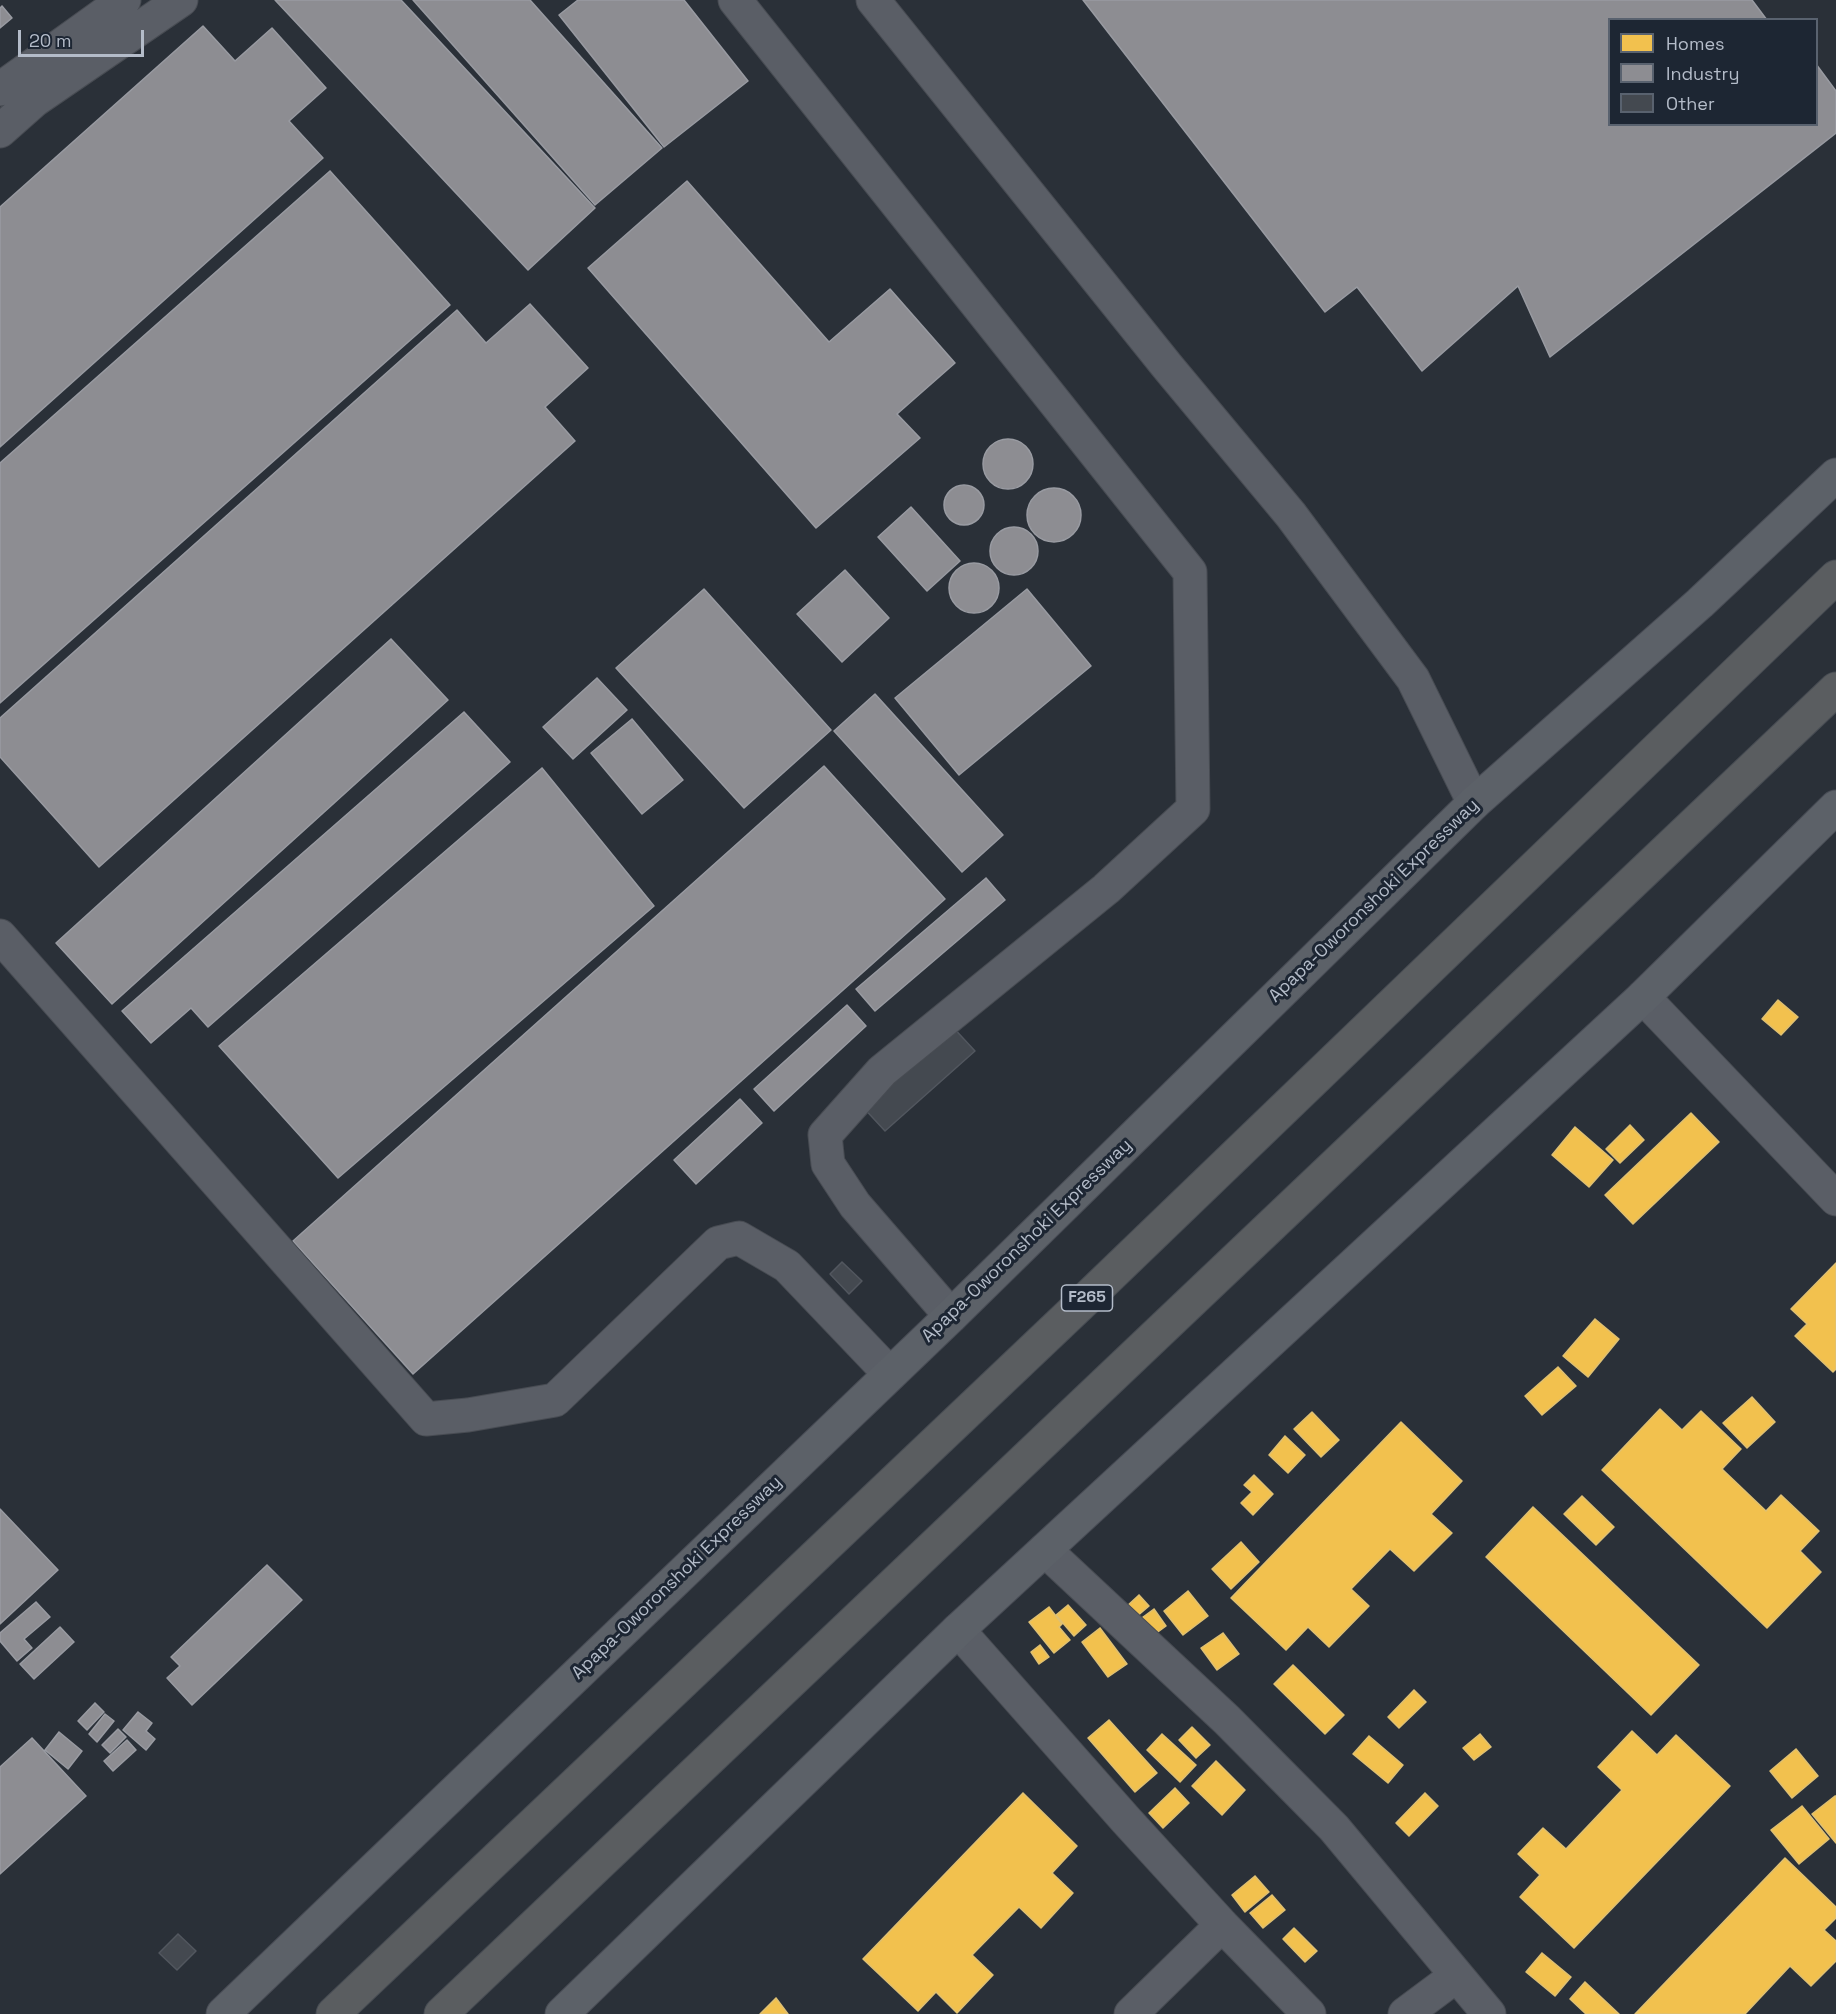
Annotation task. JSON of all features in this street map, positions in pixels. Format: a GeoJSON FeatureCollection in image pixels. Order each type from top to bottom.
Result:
{"type":"FeatureCollection","features":[{"type":"Feature","properties":{"kind":"highway","name":"F265"},"geometry":{"type":"LineString","coordinates":[[333,2014],[1094,1292],[1836,576]]}},
{"type":"Feature","properties":{"kind":"highway"},"geometry":{"type":"LineString","coordinates":[[441,2014],[1836,689]]}},
{"type":"Feature","properties":{"kind":"main road","name":"Apapa-Oworonshoki Expressway"},"geometry":{"type":"LineString","coordinates":[[223,2014],[951,1316],[1474,802],[1700,603],[1836,475]]}},
{"type":"Feature","properties":{"kind":"main road"},"geometry":{"type":"LineString","coordinates":[[562,2014],[958,1630],[1643,997],[1836,807]]}},
{"type":"Feature","properties":{"kind":"street"},"geometry":{"type":"LineString","coordinates":[[0,89],[124,0]]}},
{"type":"Feature","properties":{"kind":"street"},"geometry":{"type":"LineString","coordinates":[[0,131],[35,100],[180,0]]}},
{"type":"Feature","properties":{"kind":"street"},"geometry":{"type":"LineString","coordinates":[[735,0],[1190,572],[1193,809],[1106,889],[882,1071],[825,1135],[828,1164],[855,1205],[951,1316]]}},
{"type":"Feature","properties":{"kind":"street"},"geometry":{"type":"LineString","coordinates":[[873,0],[1305,534],[1413,678],[1474,802]]}},
{"type":"Feature","properties":{"kind":"street"},"geometry":{"type":"LineString","coordinates":[[0,936],[426,1419],[468,1415],[555,1400],[718,1243],[739,1238],[787,1266],[890,1374]]}},
{"type":"Feature","properties":{"kind":"street"},"geometry":{"type":"LineString","coordinates":[[1643,997],[1836,1199]]}},
{"type":"Feature","properties":{"kind":"street"},"geometry":{"type":"LineString","coordinates":[[1045,1550],[1227,1720],[1334,1828],[1490,2014]]}},
{"type":"Feature","properties":{"kind":"street"},"geometry":{"type":"LineString","coordinates":[[958,1630],[1222,1925],[1309,2014]]}},
{"type":"Feature","properties":{"kind":"street"},"geometry":{"type":"LineString","coordinates":[[1131,2014],[1222,1925]]}},
{"type":"Feature","properties":{"kind":"street"},"geometry":{"type":"LineString","coordinates":[[1405,2014],[1456,1976]]}},
{"type":"Feature","properties":{"kind":"building: Homes"},"geometry":{"type":"Polygon","coordinates":[[[1778,1000],[1798,1017],[1781,1035],[1762,1019],[1778,1000]]]}},
{"type":"Feature","properties":{"kind":"building: Homes"},"geometry":{"type":"Polygon","coordinates":[[[1691,1113],[1719,1142],[1633,1224],[1605,1195],[1691,1113]]]}},
{"type":"Feature","properties":{"kind":"building: Homes"},"geometry":{"type":"Polygon","coordinates":[[[1630,1125],[1644,1140],[1620,1163],[1606,1149],[1630,1125]]]}},
{"type":"Feature","properties":{"kind":"building: Homes"},"geometry":{"type":"Polygon","coordinates":[[[1575,1127],[1613,1160],[1589,1187],[1552,1155],[1575,1127]]]}},
{"type":"Feature","properties":{"kind":"building: Homes"},"geometry":{"type":"Polygon","coordinates":[[[1836,1263],[1836,1369],[1833,1372],[1795,1336],[1807,1324],[1791,1309],[1836,1263]]]}},
{"type":"Feature","properties":{"kind":"building: Homes"},"geometry":{"type":"Polygon","coordinates":[[[1595,1319],[1619,1339],[1588,1377],[1563,1356],[1595,1319]]]}},
{"type":"Feature","properties":{"kind":"building: Homes"},"geometry":{"type":"Polygon","coordinates":[[[1558,1367],[1576,1386],[1542,1415],[1525,1396],[1558,1367]]]}},
{"type":"Feature","properties":{"kind":"building: Homes"},"geometry":{"type":"Polygon","coordinates":[[[1752,1397],[1775,1422],[1747,1448],[1723,1423],[1752,1397]]]}},
{"type":"Feature","properties":{"kind":"building: Homes"},"geometry":{"type":"Polygon","coordinates":[[[1660,1409],[1682,1430],[1701,1411],[1741,1449],[1722,1469],[1766,1511],[1781,1495],[1819,1531],[1800,1551],[1821,1572],[1767,1628],[1602,1470],[1660,1409]]]}},
{"type":"Feature","properties":{"kind":"building: Homes"},"geometry":{"type":"Polygon","coordinates":[[[1312,1412],[1339,1440],[1321,1457],[1294,1429],[1312,1412]]]}},
{"type":"Feature","properties":{"kind":"building: Homes"},"geometry":{"type":"Polygon","coordinates":[[[1401,1422],[1462,1481],[1431,1514],[1452,1533],[1414,1571],[1390,1549],[1351,1589],[1369,1606],[1329,1647],[1308,1627],[1286,1650],[1231,1598],[1401,1422]]]}},
{"type":"Feature","properties":{"kind":"building: Homes"},"geometry":{"type":"Polygon","coordinates":[[[1285,1436],[1305,1455],[1288,1473],[1269,1455],[1285,1436]]]}},
{"type":"Feature","properties":{"kind":"building: Homes"},"geometry":{"type":"Polygon","coordinates":[[[1254,1475],[1273,1494],[1253,1515],[1241,1503],[1252,1492],[1244,1485],[1254,1475]]]}},
{"type":"Feature","properties":{"kind":"building: Homes"},"geometry":{"type":"Polygon","coordinates":[[[1582,1496],[1614,1527],[1596,1545],[1564,1514],[1582,1496]]]}},
{"type":"Feature","properties":{"kind":"building: Homes"},"geometry":{"type":"Polygon","coordinates":[[[1533,1507],[1699,1665],[1651,1715],[1486,1557],[1533,1507]]]}},
{"type":"Feature","properties":{"kind":"building: Homes"},"geometry":{"type":"Polygon","coordinates":[[[1241,1542],[1259,1562],[1231,1589],[1212,1569],[1241,1542]]]}},
{"type":"Feature","properties":{"kind":"building: Homes"},"geometry":{"type":"Polygon","coordinates":[[[1188,1591],[1208,1616],[1183,1635],[1164,1611],[1188,1591]]]}},
{"type":"Feature","properties":{"kind":"building: Homes"},"geometry":{"type":"Polygon","coordinates":[[[1139,1595],[1149,1606],[1135,1618],[1126,1607],[1139,1595]]]}},
{"type":"Feature","properties":{"kind":"building: Homes"},"geometry":{"type":"Polygon","coordinates":[[[1068,1605],[1086,1625],[1074,1636],[1056,1615],[1068,1605]]]}},
{"type":"Feature","properties":{"kind":"building: Homes"},"geometry":{"type":"Polygon","coordinates":[[[1049,1607],[1062,1624],[1059,1627],[1070,1640],[1054,1653],[1029,1622],[1049,1607]]]}},
{"type":"Feature","properties":{"kind":"building: Homes"},"geometry":{"type":"Polygon","coordinates":[[[1154,1609],[1166,1626],[1151,1637],[1139,1620],[1154,1609]]]}},
{"type":"Feature","properties":{"kind":"building: Homes"},"geometry":{"type":"Polygon","coordinates":[[[1100,1628],[1127,1664],[1108,1677],[1082,1642],[1100,1628]]]}},
{"type":"Feature","properties":{"kind":"building: Homes"},"geometry":{"type":"Polygon","coordinates":[[[1223,1633],[1239,1654],[1217,1670],[1201,1648],[1223,1633]]]}},
{"type":"Feature","properties":{"kind":"building: Homes"},"geometry":{"type":"Polygon","coordinates":[[[1040,1645],[1049,1657],[1039,1664],[1031,1652],[1040,1645]]]}},
{"type":"Feature","properties":{"kind":"building: Homes"},"geometry":{"type":"Polygon","coordinates":[[[1293,1665],[1344,1715],[1325,1734],[1274,1684],[1293,1665]]]}},
{"type":"Feature","properties":{"kind":"building: Homes"},"geometry":{"type":"Polygon","coordinates":[[[1414,1690],[1426,1702],[1399,1728],[1388,1717],[1414,1690]]]}},
{"type":"Feature","properties":{"kind":"building: Homes"},"geometry":{"type":"Polygon","coordinates":[[[1109,1720],[1157,1773],[1135,1792],[1088,1738],[1109,1720]]]}},
{"type":"Feature","properties":{"kind":"building: Homes"},"geometry":{"type":"Polygon","coordinates":[[[1192,1727],[1210,1745],[1196,1758],[1179,1740],[1192,1727]]]}},
{"type":"Feature","properties":{"kind":"building: Homes"},"geometry":{"type":"Polygon","coordinates":[[[1632,1731],[1657,1755],[1676,1735],[1730,1786],[1574,1948],[1520,1897],[1540,1875],[1518,1854],[1543,1828],[1566,1849],[1622,1790],[1598,1767],[1632,1731]]]}},
{"type":"Feature","properties":{"kind":"building: Homes"},"geometry":{"type":"Polygon","coordinates":[[[1162,1734],[1196,1765],[1180,1782],[1147,1750],[1162,1734]]]}},
{"type":"Feature","properties":{"kind":"building: Homes"},"geometry":{"type":"Polygon","coordinates":[[[1480,1734],[1491,1747],[1474,1760],[1463,1748],[1480,1734]]]}},
{"type":"Feature","properties":{"kind":"building: Homes"},"geometry":{"type":"Polygon","coordinates":[[[1369,1736],[1403,1765],[1388,1783],[1353,1754],[1369,1736]]]}},
{"type":"Feature","properties":{"kind":"building: Homes"},"geometry":{"type":"Polygon","coordinates":[[[1796,1749],[1818,1776],[1792,1798],[1770,1771],[1796,1749]]]}},
{"type":"Feature","properties":{"kind":"building: Homes"},"geometry":{"type":"Polygon","coordinates":[[[1216,1761],[1245,1790],[1222,1815],[1192,1786],[1216,1761]]]}},
{"type":"Feature","properties":{"kind":"building: Homes"},"geometry":{"type":"Polygon","coordinates":[[[1175,1788],[1189,1803],[1163,1828],[1149,1813],[1175,1788]]]}},
{"type":"Feature","properties":{"kind":"building: Homes"},"geometry":{"type":"Polygon","coordinates":[[[1023,1793],[1077,1846],[1052,1873],[1073,1893],[1041,1928],[1019,1907],[972,1955],[993,1975],[957,2013],[936,1992],[918,2011],[863,1959],[1023,1793]]]}},
{"type":"Feature","properties":{"kind":"building: Homes"},"geometry":{"type":"Polygon","coordinates":[[[1425,1793],[1438,1806],[1409,1836],[1396,1823],[1425,1793]]]}},
{"type":"Feature","properties":{"kind":"building: Homes"},"geometry":{"type":"Polygon","coordinates":[[[1836,1796],[1836,1843],[1812,1814],[1836,1796]]]}},
{"type":"Feature","properties":{"kind":"building: Homes"},"geometry":{"type":"Polygon","coordinates":[[[1802,1806],[1829,1839],[1799,1864],[1771,1830],[1802,1806]]]}},
{"type":"Feature","properties":{"kind":"building: Homes"},"geometry":{"type":"Polygon","coordinates":[[[1785,1858],[1836,1907],[1836,1918],[1824,1930],[1836,1941],[1836,1961],[1811,1986],[1790,1966],[1745,2014],[1635,2014],[1785,1858]]]}},
{"type":"Feature","properties":{"kind":"building: Homes"},"geometry":{"type":"Polygon","coordinates":[[[1255,1876],[1269,1892],[1245,1912],[1232,1895],[1255,1876]]]}},
{"type":"Feature","properties":{"kind":"building: Homes"},"geometry":{"type":"Polygon","coordinates":[[[1272,1895],[1285,1910],[1263,1928],[1250,1913],[1272,1895]]]}},
{"type":"Feature","properties":{"kind":"building: Homes"},"geometry":{"type":"Polygon","coordinates":[[[1294,1928],[1317,1951],[1305,1962],[1283,1939],[1294,1928]]]}},
{"type":"Feature","properties":{"kind":"building: Homes"},"geometry":{"type":"Polygon","coordinates":[[[1542,1953],[1571,1977],[1555,1996],[1526,1972],[1542,1953]]]}},
{"type":"Feature","properties":{"kind":"building: Homes"},"geometry":{"type":"Polygon","coordinates":[[[1585,1982],[1619,2014],[1586,2014],[1570,1999],[1585,1982]]]}},
{"type":"Feature","properties":{"kind":"building: Homes"},"geometry":{"type":"Polygon","coordinates":[[[776,1998],[788,2014],[760,2014],[776,1998]]]}},
{"type":"Feature","properties":{"kind":"building: Industry"},"geometry":{"type":"Polygon","coordinates":[[[275,0],[401,0],[595,208],[528,270],[275,0]]]}},
{"type":"Feature","properties":{"kind":"building: Industry"},"geometry":{"type":"Polygon","coordinates":[[[413,0],[530,0],[662,148],[595,205],[413,0]]]}},
{"type":"Feature","properties":{"kind":"building: Industry"},"geometry":{"type":"Polygon","coordinates":[[[578,0],[684,0],[748,81],[664,147],[559,15],[578,0]]]}},
{"type":"Feature","properties":{"kind":"building: Industry"},"geometry":{"type":"Polygon","coordinates":[[[1083,0],[1752,0],[1766,18],[1608,18],[1608,126],[1818,126],[1818,67],[1836,91],[1836,133],[1550,357],[1518,286],[1422,371],[1357,287],[1325,312],[1083,0]]]}},
{"type":"Feature","properties":{"kind":"building: Industry"},"geometry":{"type":"Polygon","coordinates":[[[2,6],[12,18],[0,28],[0,8],[2,6]]]}},
{"type":"Feature","properties":{"kind":"building: Industry"},"geometry":{"type":"Polygon","coordinates":[[[203,26],[235,61],[272,28],[326,88],[289,121],[323,158],[0,447],[0,207],[203,26]]]}},
{"type":"Feature","properties":{"kind":"building: Industry"},"geometry":{"type":"Polygon","coordinates":[[[330,171],[450,305],[0,703],[0,463],[330,171]]]}},
{"type":"Feature","properties":{"kind":"building: Industry"},"geometry":{"type":"Polygon","coordinates":[[[687,181],[829,342],[890,289],[955,363],[897,414],[920,438],[816,528],[588,268],[687,181]]]}},
{"type":"Feature","properties":{"kind":"building: Industry"},"geometry":{"type":"Polygon","coordinates":[[[530,304],[588,368],[545,407],[575,441],[99,867],[0,757],[0,718],[457,310],[486,343],[530,304]]]}},
{"type":"Feature","properties":{"kind":"building: Industry"},"geometry":{"type":"Polygon","coordinates":[[[1003,439],[1013,439],[1026,446],[1033,459],[1033,469],[1026,482],[1013,489],[1003,489],[994,485],[987,478],[983,469],[983,459],[987,450],[994,443],[1003,439]]]}},
{"type":"Feature","properties":{"kind":"building: Industry"},"geometry":{"type":"Polygon","coordinates":[[[964,485],[978,491],[984,505],[978,519],[964,525],[950,519],[944,505],[950,491],[964,485]]]}},
{"type":"Feature","properties":{"kind":"building: Industry"},"geometry":{"type":"Polygon","coordinates":[[[1049,488],[1059,488],[1069,492],[1077,500],[1081,515],[1077,530],[1069,538],[1059,542],[1049,542],[1039,538],[1031,530],[1027,520],[1027,510],[1031,500],[1039,492],[1049,488]]]}},
{"type":"Feature","properties":{"kind":"building: Industry"},"geometry":{"type":"Polygon","coordinates":[[[911,507],[960,561],[927,591],[878,537],[911,507]]]}},
{"type":"Feature","properties":{"kind":"building: Industry"},"geometry":{"type":"Polygon","coordinates":[[[1014,527],[1031,534],[1038,551],[1031,568],[1014,575],[997,568],[990,551],[997,534],[1014,527]]]}},
{"type":"Feature","properties":{"kind":"building: Industry"},"geometry":{"type":"Polygon","coordinates":[[[974,563],[988,567],[995,574],[999,588],[995,602],[988,609],[974,613],[960,609],[953,602],[949,588],[953,574],[960,567],[974,563]]]}},
{"type":"Feature","properties":{"kind":"building: Industry"},"geometry":{"type":"Polygon","coordinates":[[[845,570],[889,618],[842,662],[797,614],[845,570]]]}},
{"type":"Feature","properties":{"kind":"building: Industry"},"geometry":{"type":"Polygon","coordinates":[[[704,589],[831,730],[744,808],[616,668],[704,589]]]}},
{"type":"Feature","properties":{"kind":"building: Industry"},"geometry":{"type":"Polygon","coordinates":[[[1027,589],[1091,666],[959,775],[895,698],[1027,589]]]}},
{"type":"Feature","properties":{"kind":"building: Industry"},"geometry":{"type":"Polygon","coordinates":[[[391,639],[448,700],[112,1004],[56,943],[391,639]]]}},
{"type":"Feature","properties":{"kind":"building: Industry"},"geometry":{"type":"Polygon","coordinates":[[[597,678],[627,710],[573,759],[543,727],[597,678]]]}},
{"type":"Feature","properties":{"kind":"building: Industry"},"geometry":{"type":"Polygon","coordinates":[[[875,694],[1003,835],[962,872],[834,731],[875,694]]]}},
{"type":"Feature","properties":{"kind":"building: Industry"},"geometry":{"type":"Polygon","coordinates":[[[464,712],[510,762],[208,1027],[191,1008],[151,1043],[122,1011],[464,712]]]}},
{"type":"Feature","properties":{"kind":"building: Industry"},"geometry":{"type":"Polygon","coordinates":[[[632,719],[683,780],[642,814],[591,753],[632,719]]]}},
{"type":"Feature","properties":{"kind":"building: Industry"},"geometry":{"type":"Polygon","coordinates":[[[824,766],[945,899],[413,1374],[293,1241],[824,766]]]}},
{"type":"Feature","properties":{"kind":"building: Industry"},"geometry":{"type":"Polygon","coordinates":[[[542,768],[654,906],[338,1178],[219,1046],[542,768]]]}},
{"type":"Feature","properties":{"kind":"building: Industry"},"geometry":{"type":"Polygon","coordinates":[[[986,878],[1005,900],[875,1011],[856,989],[986,878]]]}},
{"type":"Feature","properties":{"kind":"building: Industry"},"geometry":{"type":"Polygon","coordinates":[[[847,1005],[866,1026],[774,1111],[754,1089],[847,1005]]]}},
{"type":"Feature","properties":{"kind":"building: Industry"},"geometry":{"type":"Polygon","coordinates":[[[740,1099],[762,1123],[696,1184],[674,1160],[740,1099]]]}},
{"type":"Feature","properties":{"kind":"building: Industry"},"geometry":{"type":"Polygon","coordinates":[[[0,1509],[58,1570],[0,1624],[0,1509]]]}},
{"type":"Feature","properties":{"kind":"building: Industry"},"geometry":{"type":"Polygon","coordinates":[[[267,1565],[302,1600],[192,1705],[167,1678],[180,1666],[171,1657],[267,1565]]]}},
{"type":"Feature","properties":{"kind":"building: Industry"},"geometry":{"type":"Polygon","coordinates":[[[36,1602],[50,1617],[24,1639],[32,1648],[17,1661],[0,1641],[0,1633],[36,1602]]]}},
{"type":"Feature","properties":{"kind":"building: Industry"},"geometry":{"type":"Polygon","coordinates":[[[60,1627],[74,1642],[34,1679],[20,1664],[60,1627]]]}},
{"type":"Feature","properties":{"kind":"building: Industry"},"geometry":{"type":"Polygon","coordinates":[[[95,1703],[104,1712],[87,1730],[78,1721],[95,1703]]]}},
{"type":"Feature","properties":{"kind":"building: Industry"},"geometry":{"type":"Polygon","coordinates":[[[138,1712],[152,1723],[146,1731],[155,1739],[146,1750],[123,1730],[138,1712]]]}},
{"type":"Feature","properties":{"kind":"building: Industry"},"geometry":{"type":"Polygon","coordinates":[[[105,1714],[114,1721],[97,1742],[89,1734],[105,1714]]]}},
{"type":"Feature","properties":{"kind":"building: Industry"},"geometry":{"type":"Polygon","coordinates":[[[118,1729],[126,1737],[110,1753],[102,1745],[118,1729]]]}},
{"type":"Feature","properties":{"kind":"building: Industry"},"geometry":{"type":"Polygon","coordinates":[[[59,1732],[82,1751],[68,1769],[45,1750],[59,1732]]]}},
{"type":"Feature","properties":{"kind":"building: Industry"},"geometry":{"type":"Polygon","coordinates":[[[32,1738],[86,1796],[0,1874],[0,1767],[32,1738]]]}},
{"type":"Feature","properties":{"kind":"building: Industry"},"geometry":{"type":"Polygon","coordinates":[[[127,1740],[136,1750],[113,1771],[104,1761],[127,1740]]]}},
{"type":"Feature","properties":{"kind":"building: Other"},"geometry":{"type":"Polygon","coordinates":[[[950,1024],[975,1051],[885,1131],[860,1104],[950,1024]]]}},
{"type":"Feature","properties":{"kind":"building: Other"},"geometry":{"type":"Polygon","coordinates":[[[842,1262],[862,1281],[849,1294],[830,1274],[842,1262]]]}},
{"type":"Feature","properties":{"kind":"building: Other"},"geometry":{"type":"Polygon","coordinates":[[[178,1934],[196,1951],[177,1970],[159,1953],[178,1934]]]}}]}
